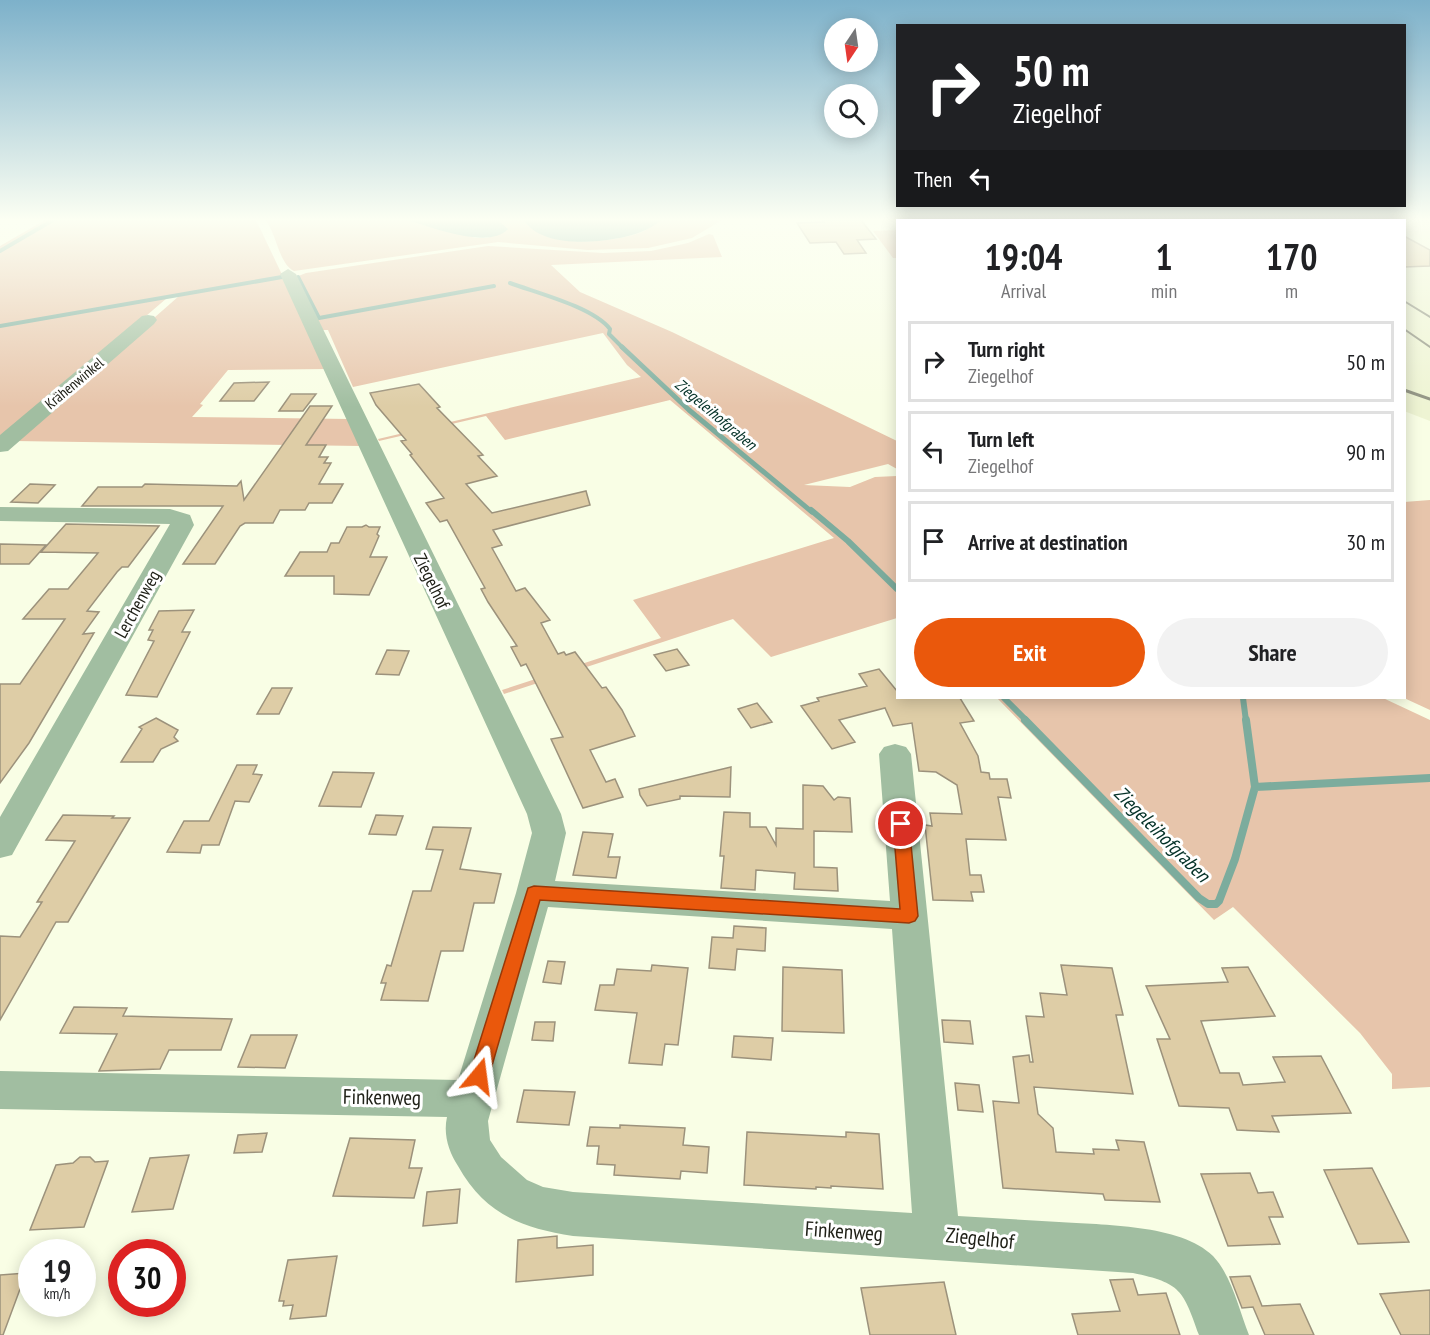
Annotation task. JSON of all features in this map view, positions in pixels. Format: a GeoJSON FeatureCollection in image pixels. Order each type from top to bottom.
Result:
{"type":"FeatureCollection","features":[{"type":"Feature","properties":{"kind":"street","name":"Ziegelhof"},"geometry":{"type":"LineString","coordinates":[[292,282],[544,814],[549,833],[534,893],[472,1099]]}},
{"type":"Feature","properties":{"kind":"street","name":"Krähenwinkel"},"geometry":{"type":"LineString","coordinates":[[0,446],[148,320]]}},
{"type":"Feature","properties":{"kind":"street","name":"Lerchenweg"},"geometry":{"type":"LineString","coordinates":[[0,514],[170,516],[182,520],[176,535],[0,846]]}},
{"type":"Feature","properties":{"kind":"street","name":"Ziegelhof"},"geometry":{"type":"LineString","coordinates":[[895,754],[937,1237],[1133,1250],[1166,1255],[1190,1266],[1207,1287],[1224,1335]]}},
{"type":"Feature","properties":{"kind":"street"},"geometry":{"type":"LineString","coordinates":[[534,893],[909,916]]}},
{"type":"Feature","properties":{"kind":"street","name":"Finkenweg"},"geometry":{"type":"LineString","coordinates":[[0,1090],[472,1099],[467,1121],[469,1145],[485,1172],[511,1195],[540,1209],[573,1214],[937,1237]]}},
{"type":"Feature","properties":{"kind":"shaded area"},"geometry":{"type":"Polygon","coordinates":[[[0,282],[286,282],[327,369],[228,370],[192,417],[350,419],[361,446],[14,441],[179,296],[167,298],[0,441],[0,282]]]}},
{"type":"Feature","properties":{"kind":"shaded area"},"geometry":{"type":"Polygon","coordinates":[[[298,282],[570,282],[580,292],[672,332],[896,441],[896,468],[888,464],[804,485],[850,487],[875,477],[896,476],[896,618],[771,657],[733,619],[504,694],[502,690],[661,638],[633,600],[834,538],[670,400],[505,440],[486,416],[379,441],[378,439],[641,377],[627,365],[603,333],[353,387],[328,330],[319,330],[298,282]]]}},
{"type":"Feature","properties":{"kind":"shaded area"},"geometry":{"type":"Polygon","coordinates":[[[1406,282],[1430,282],[1430,421],[1406,412],[1406,282]]]}},
{"type":"Feature","properties":{"kind":"shaded area"},"geometry":{"type":"Polygon","coordinates":[[[1430,500],[1430,710],[1406,699],[1406,502],[1430,500]]]}},
{"type":"Feature","properties":{"kind":"shaded area"},"geometry":{"type":"Polygon","coordinates":[[[998,699],[1385,699],[1430,720],[1430,1087],[1392,1089],[1392,1074],[1360,1033],[1233,907],[1214,920],[998,699]]]}},
{"type":"Feature","properties":{"kind":"building"},"geometry":{"type":"Polygon","coordinates":[[[269,382],[254,401],[220,401],[234,383],[269,382]]]}},
{"type":"Feature","properties":{"kind":"building"},"geometry":{"type":"Polygon","coordinates":[[[419,384],[440,407],[437,408],[483,455],[478,456],[497,476],[466,484],[492,513],[586,491],[590,505],[493,530],[502,545],[492,548],[516,591],[525,588],[550,620],[541,623],[558,654],[564,652],[566,655],[575,652],[602,688],[606,687],[622,710],[635,736],[590,750],[606,782],[615,779],[623,797],[583,808],[551,739],[563,737],[526,664],[521,666],[511,647],[517,646],[488,602],[481,589],[485,588],[447,520],[440,522],[426,503],[444,498],[410,455],[412,454],[401,441],[406,440],[376,405],[370,393],[419,384]]]}},
{"type":"Feature","properties":{"kind":"building"},"geometry":{"type":"Polygon","coordinates":[[[291,394],[316,394],[303,411],[279,411],[291,394]]]}},
{"type":"Feature","properties":{"kind":"building"},"geometry":{"type":"Polygon","coordinates":[[[310,406],[332,406],[306,445],[326,445],[319,457],[328,457],[324,463],[331,463],[319,484],[343,484],[332,503],[309,503],[305,510],[280,510],[273,523],[245,523],[240,526],[215,564],[183,564],[223,506],[82,506],[98,487],[142,487],[145,484],[237,486],[241,481],[244,500],[310,406]]]}},
{"type":"Feature","properties":{"kind":"building"},"geometry":{"type":"Polygon","coordinates":[[[30,484],[55,485],[38,503],[11,502],[30,484]]]}},
{"type":"Feature","properties":{"kind":"building"},"geometry":{"type":"Polygon","coordinates":[[[66,524],[159,526],[128,567],[122,567],[117,572],[87,611],[99,612],[83,634],[94,633],[29,743],[0,783],[0,684],[20,684],[65,619],[23,619],[49,589],[68,589],[98,553],[41,552],[66,524]]]}},
{"type":"Feature","properties":{"kind":"building"},"geometry":{"type":"Polygon","coordinates":[[[366,525],[380,527],[377,534],[379,536],[370,557],[387,557],[369,595],[334,594],[334,576],[285,576],[300,552],[327,552],[331,543],[339,543],[347,527],[366,525]]]}},
{"type":"Feature","properties":{"kind":"building"},"geometry":{"type":"Polygon","coordinates":[[[0,544],[46,545],[29,564],[0,564],[0,544]]]}},
{"type":"Feature","properties":{"kind":"building"},"geometry":{"type":"Polygon","coordinates":[[[194,610],[182,632],[190,632],[157,697],[126,695],[154,641],[148,640],[153,630],[149,630],[159,611],[194,610]]]}},
{"type":"Feature","properties":{"kind":"building"},"geometry":{"type":"Polygon","coordinates":[[[677,649],[689,665],[666,671],[654,655],[677,649]]]}},
{"type":"Feature","properties":{"kind":"building"},"geometry":{"type":"Polygon","coordinates":[[[387,650],[409,651],[399,675],[376,674],[387,650]]]}},
{"type":"Feature","properties":{"kind":"building"},"geometry":{"type":"Polygon","coordinates":[[[879,669],[896,690],[896,699],[961,699],[974,721],[960,723],[978,756],[981,772],[989,773],[990,779],[1007,779],[1011,798],[998,797],[1006,840],[966,839],[970,875],[981,875],[984,892],[971,892],[973,901],[933,900],[925,825],[932,826],[930,813],[962,814],[957,785],[936,772],[919,771],[912,723],[893,726],[885,708],[839,720],[855,742],[832,749],[801,706],[819,701],[817,698],[867,686],[859,674],[879,669]]]}},
{"type":"Feature","properties":{"kind":"building"},"geometry":{"type":"Polygon","coordinates":[[[272,688],[292,688],[279,714],[257,714],[272,688]]]}},
{"type":"Feature","properties":{"kind":"building"},"geometry":{"type":"Polygon","coordinates":[[[757,703],[772,722],[751,728],[738,709],[757,703]]]}},
{"type":"Feature","properties":{"kind":"building"},"geometry":{"type":"Polygon","coordinates":[[[156,718],[178,730],[174,737],[178,741],[161,749],[153,762],[121,762],[142,729],[139,727],[156,718]]]}},
{"type":"Feature","properties":{"kind":"building"},"geometry":{"type":"Polygon","coordinates":[[[237,765],[257,765],[253,774],[262,775],[249,802],[235,801],[219,845],[202,845],[200,853],[167,852],[184,821],[209,821],[237,765]]]}},
{"type":"Feature","properties":{"kind":"building"},"geometry":{"type":"Polygon","coordinates":[[[731,767],[730,797],[680,796],[680,799],[647,806],[640,795],[639,789],[731,767]]]}},
{"type":"Feature","properties":{"kind":"building"},"geometry":{"type":"Polygon","coordinates":[[[333,772],[374,773],[361,807],[319,806],[333,772]]]}},
{"type":"Feature","properties":{"kind":"building"},"geometry":{"type":"Polygon","coordinates":[[[803,785],[823,786],[834,800],[838,797],[850,798],[852,832],[814,831],[814,867],[837,868],[838,891],[794,889],[795,873],[756,870],[755,890],[721,888],[724,856],[720,856],[724,812],[750,813],[750,827],[766,827],[776,845],[776,828],[803,829],[803,785]]]}},
{"type":"Feature","properties":{"kind":"building"},"geometry":{"type":"Polygon","coordinates":[[[63,815],[130,818],[68,922],[56,922],[0,1020],[0,936],[20,937],[42,902],[37,902],[75,841],[46,840],[63,815]]]}},
{"type":"Feature","properties":{"kind":"building"},"geometry":{"type":"Polygon","coordinates":[[[376,815],[403,816],[396,835],[369,834],[376,815]]]}},
{"type":"Feature","properties":{"kind":"building"},"geometry":{"type":"Polygon","coordinates":[[[433,827],[471,828],[460,869],[501,874],[494,903],[474,903],[463,951],[441,951],[428,1001],[381,1000],[386,983],[381,983],[387,965],[391,966],[413,891],[431,891],[443,850],[426,849],[433,827]]]}},
{"type":"Feature","properties":{"kind":"building"},"geometry":{"type":"Polygon","coordinates":[[[583,832],[613,834],[608,857],[620,857],[616,878],[573,875],[583,832]]]}},
{"type":"Feature","properties":{"kind":"building"},"geometry":{"type":"Polygon","coordinates":[[[734,926],[766,928],[765,951],[737,949],[735,970],[709,968],[712,937],[733,938],[734,926]]]}},
{"type":"Feature","properties":{"kind":"building"},"geometry":{"type":"Polygon","coordinates":[[[548,961],[565,962],[561,984],[543,982],[548,961]]]}},
{"type":"Feature","properties":{"kind":"building"},"geometry":{"type":"Polygon","coordinates":[[[652,965],[688,968],[678,1045],[665,1044],[662,1065],[629,1063],[637,1013],[595,1010],[600,985],[614,985],[617,969],[651,971],[652,965]]]}},
{"type":"Feature","properties":{"kind":"building"},"geometry":{"type":"Polygon","coordinates":[[[1061,965],[1112,968],[1123,1015],[1116,1015],[1133,1094],[1034,1087],[1038,1114],[1053,1128],[1056,1152],[1094,1154],[1093,1149],[1119,1150],[1116,1140],[1144,1142],[1160,1202],[1105,1200],[1103,1194],[1003,1188],[993,1101],[1019,1103],[1013,1057],[1029,1055],[1030,1062],[1033,1062],[1026,1016],[1044,1017],[1040,993],[1067,995],[1061,965]]]}},
{"type":"Feature","properties":{"kind":"building"},"geometry":{"type":"Polygon","coordinates":[[[783,967],[842,970],[844,1033],[782,1031],[783,967]]]}},
{"type":"Feature","properties":{"kind":"building"},"geometry":{"type":"Polygon","coordinates":[[[1248,967],[1275,1016],[1201,1021],[1220,1073],[1239,1073],[1243,1085],[1285,1082],[1273,1057],[1321,1056],[1351,1113],[1272,1116],[1279,1132],[1237,1130],[1229,1108],[1179,1106],[1157,1039],[1170,1039],[1146,986],[1228,982],[1222,968],[1248,967]]]}},
{"type":"Feature","properties":{"kind":"building"},"geometry":{"type":"Polygon","coordinates":[[[74,1007],[127,1008],[123,1016],[232,1019],[221,1050],[169,1050],[160,1069],[99,1071],[117,1034],[60,1033],[74,1007]]]}},
{"type":"Feature","properties":{"kind":"building"},"geometry":{"type":"Polygon","coordinates":[[[942,1020],[970,1021],[973,1044],[944,1042],[942,1020]]]}},
{"type":"Feature","properties":{"kind":"building"},"geometry":{"type":"Polygon","coordinates":[[[535,1022],[555,1022],[553,1041],[532,1040],[535,1022]]]}},
{"type":"Feature","properties":{"kind":"building"},"geometry":{"type":"Polygon","coordinates":[[[251,1035],[297,1035],[285,1068],[238,1067],[251,1035]]]}},
{"type":"Feature","properties":{"kind":"building"},"geometry":{"type":"Polygon","coordinates":[[[734,1036],[773,1038],[771,1060],[732,1057],[734,1036]]]}},
{"type":"Feature","properties":{"kind":"building"},"geometry":{"type":"Polygon","coordinates":[[[955,1083],[979,1085],[983,1112],[958,1110],[955,1083]]]}},
{"type":"Feature","properties":{"kind":"building"},"geometry":{"type":"Polygon","coordinates":[[[524,1090],[575,1092],[569,1125],[517,1122],[524,1090]]]}},
{"type":"Feature","properties":{"kind":"building"},"geometry":{"type":"Polygon","coordinates":[[[620,1125],[685,1128],[683,1145],[709,1147],[707,1173],[681,1171],[680,1179],[614,1175],[615,1165],[597,1164],[599,1146],[587,1146],[590,1127],[620,1128],[620,1125]]]}},
{"type":"Feature","properties":{"kind":"building"},"geometry":{"type":"Polygon","coordinates":[[[747,1132],[846,1137],[846,1132],[879,1134],[883,1189],[831,1186],[831,1188],[816,1187],[816,1189],[744,1185],[747,1132]]]}},
{"type":"Feature","properties":{"kind":"building"},"geometry":{"type":"Polygon","coordinates":[[[267,1133],[262,1152],[234,1153],[238,1135],[267,1133]]]}},
{"type":"Feature","properties":{"kind":"building"},"geometry":{"type":"Polygon","coordinates":[[[350,1138],[415,1140],[409,1168],[422,1168],[414,1198],[333,1196],[350,1138]]]}},
{"type":"Feature","properties":{"kind":"building"},"geometry":{"type":"Polygon","coordinates":[[[189,1155],[173,1209],[132,1212],[150,1158],[189,1155]]]}},
{"type":"Feature","properties":{"kind":"building"},"geometry":{"type":"Polygon","coordinates":[[[80,1157],[90,1157],[95,1162],[108,1161],[84,1227],[30,1230],[56,1165],[73,1163],[80,1157]]]}},
{"type":"Feature","properties":{"kind":"building"},"geometry":{"type":"Polygon","coordinates":[[[1372,1168],[1409,1242],[1358,1244],[1324,1170],[1372,1168]]]}},
{"type":"Feature","properties":{"kind":"building"},"geometry":{"type":"Polygon","coordinates":[[[1250,1173],[1258,1193],[1273,1192],[1283,1217],[1269,1217],[1280,1244],[1228,1246],[1201,1174],[1250,1173]]]}},
{"type":"Feature","properties":{"kind":"building"},"geometry":{"type":"Polygon","coordinates":[[[460,1189],[457,1223],[423,1226],[427,1192],[460,1189]]]}},
{"type":"Feature","properties":{"kind":"building"},"geometry":{"type":"Polygon","coordinates":[[[557,1236],[557,1248],[593,1245],[593,1275],[516,1282],[518,1240],[557,1236]]]}},
{"type":"Feature","properties":{"kind":"building"},"geometry":{"type":"Polygon","coordinates":[[[337,1256],[326,1316],[290,1319],[293,1305],[283,1306],[284,1301],[279,1301],[288,1260],[337,1256]]]}},
{"type":"Feature","properties":{"kind":"building"},"geometry":{"type":"Polygon","coordinates":[[[18,1274],[18,1295],[3,1335],[0,1335],[0,1275],[18,1274]]]}},
{"type":"Feature","properties":{"kind":"building"},"geometry":{"type":"Polygon","coordinates":[[[1250,1276],[1262,1306],[1300,1304],[1314,1335],[1265,1335],[1253,1307],[1242,1308],[1230,1277],[1250,1276]]]}},
{"type":"Feature","properties":{"kind":"building"},"geometry":{"type":"Polygon","coordinates":[[[1133,1279],[1138,1295],[1166,1293],[1180,1335],[1078,1335],[1072,1314],[1120,1311],[1110,1280],[1133,1279]]]}},
{"type":"Feature","properties":{"kind":"building"},"geometry":{"type":"Polygon","coordinates":[[[944,1282],[956,1335],[870,1335],[861,1288],[944,1282]]]}},
{"type":"Feature","properties":{"kind":"building"},"geometry":{"type":"Polygon","coordinates":[[[1430,1290],[1430,1335],[1401,1335],[1380,1294],[1430,1290]]]}},
{"type":"Feature","properties":{"kind":"waterway","name":"Ziegeleihofgraben"},"geometry":{"type":"LineString","coordinates":[[0,326],[251,282]]}},
{"type":"Feature","properties":{"kind":"waterway","name":"Ziegeleihofgraben"},"geometry":{"type":"LineString","coordinates":[[301,282],[319,318],[494,286]]}},
{"type":"Feature","properties":{"kind":"waterway","name":"Ziegeleihofgraben"},"geometry":{"type":"LineString","coordinates":[[510,283],[564,301],[591,314],[610,329],[609,334],[622,347]]}},
{"type":"Feature","properties":{"kind":"waterway","name":"Ziegeleihofgraben"},"geometry":{"type":"LineString","coordinates":[[622,347],[689,410],[812,512]]}},
{"type":"Feature","properties":{"kind":"waterway","name":"Ziegeleihofgraben"},"geometry":{"type":"LineString","coordinates":[[811,510],[848,541],[896,588]]}},
{"type":"Feature","properties":{"kind":"waterway","name":"Ziegeleihofgraben"},"geometry":{"type":"LineString","coordinates":[[1005,699],[1027,721]]}},
{"type":"Feature","properties":{"kind":"waterway"},"geometry":{"type":"LineString","coordinates":[[1243,699],[1246,721]]}},
{"type":"Feature","properties":{"kind":"waterway","name":"Ziegeleihofgraben"},"geometry":{"type":"LineString","coordinates":[[1025,720],[1199,898],[1208,904],[1216,904],[1219,901],[1235,859],[1255,787]]}},
{"type":"Feature","properties":{"kind":"waterway"},"geometry":{"type":"LineString","coordinates":[[1246,720],[1255,787]]}},
{"type":"Feature","properties":{"kind":"waterway","name":"Ziegeleihofgraben"},"geometry":{"type":"LineString","coordinates":[[1255,787],[1430,778]]}},
{"type":"Feature","properties":{"kind":"railway"},"geometry":{"type":"LineString","coordinates":[[1406,302],[1430,317]]}},
{"type":"Feature","properties":{"kind":"railway"},"geometry":{"type":"LineString","coordinates":[[1406,330],[1430,347]]}},
{"type":"Feature","properties":{"kind":"railway"},"geometry":{"type":"LineString","coordinates":[[1406,391],[1430,399]]}},
{"type":"Feature","properties":{"kind":"route"},"geometry":{"type":"LineString","coordinates":[[479,1076],[534,893],[909,916],[901,824]]}}]}
